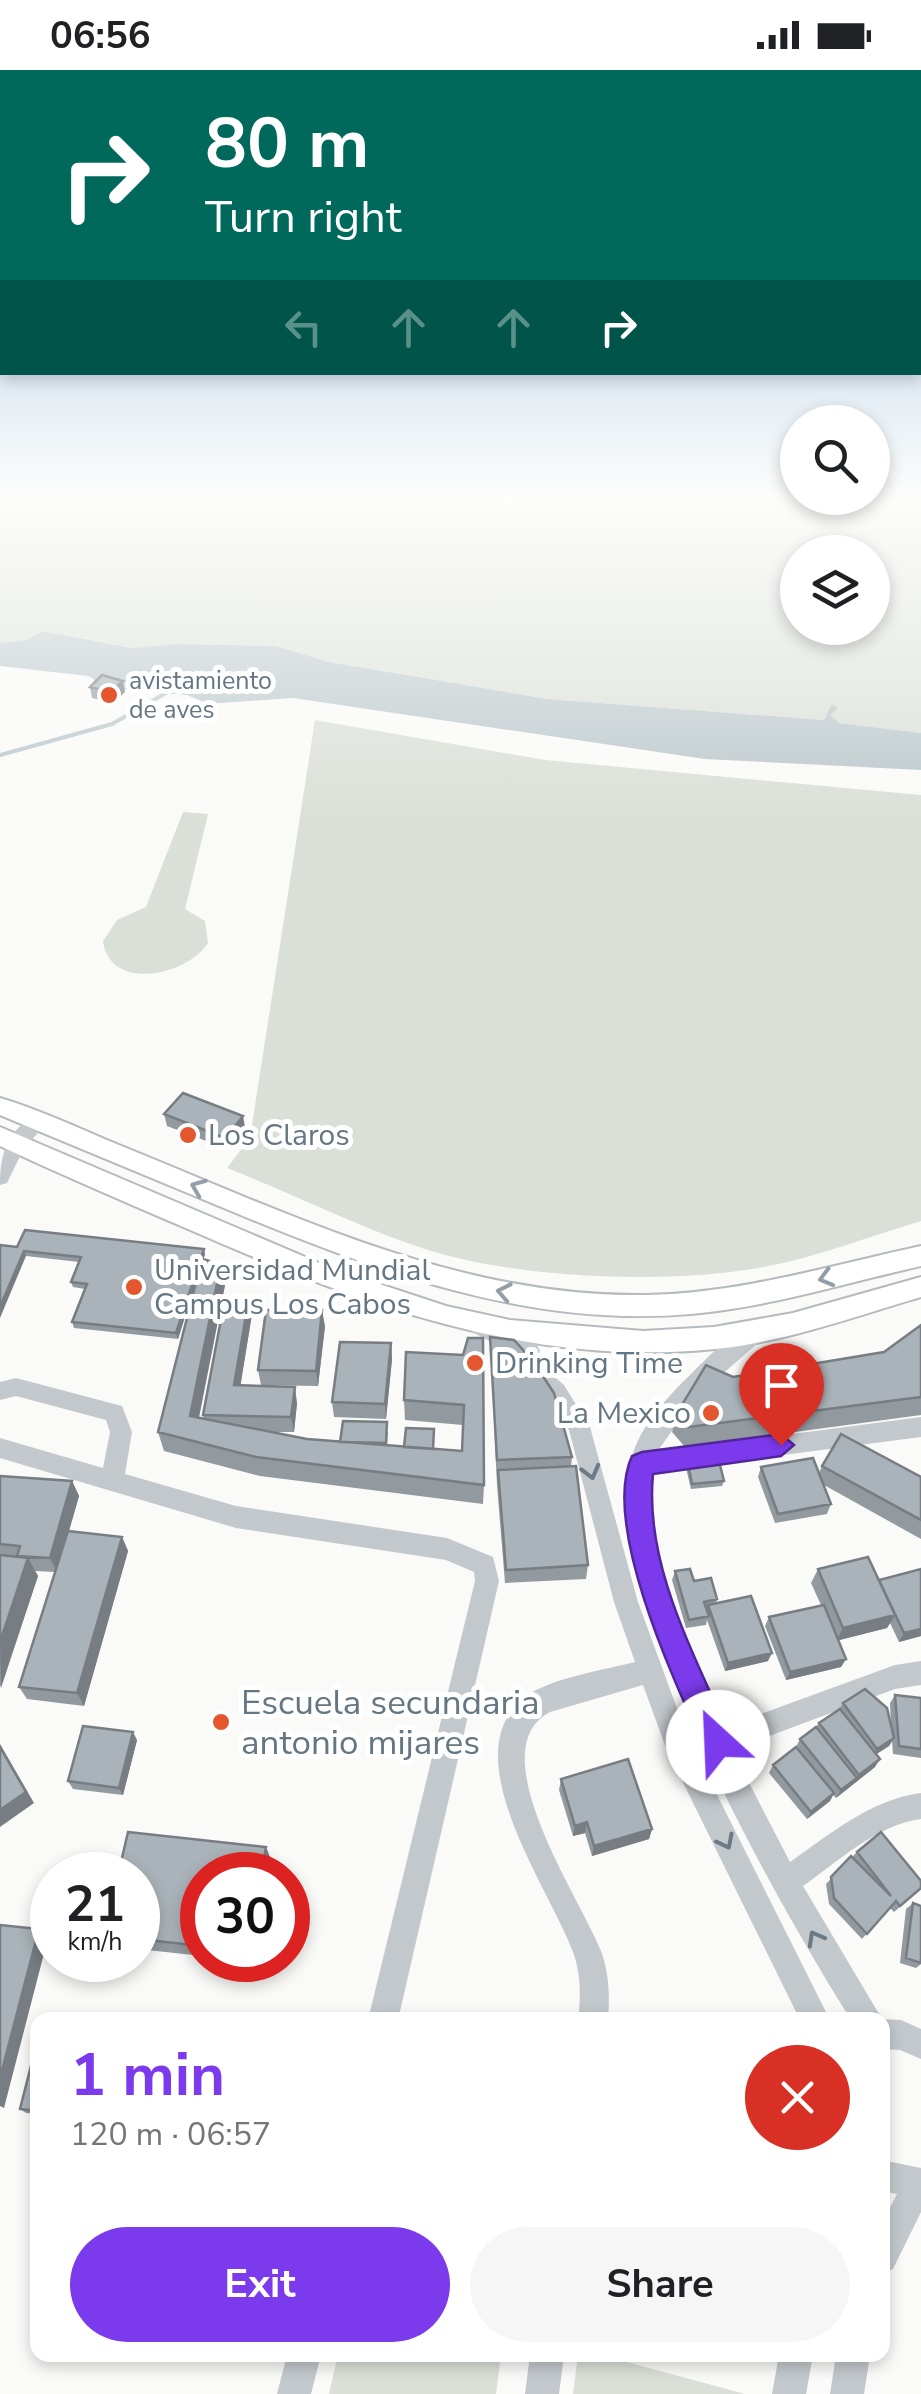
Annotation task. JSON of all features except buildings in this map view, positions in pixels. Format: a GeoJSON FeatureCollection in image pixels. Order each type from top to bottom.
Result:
{"type":"FeatureCollection","features":[{"type":"Feature","properties":{"kind":"main road"},"geometry":{"type":"LineString","coordinates":[[0,1106],[369,1257],[425,1275],[530,1297],[628,1303],[732,1299],[921,1256]]}},
{"type":"Feature","properties":{"kind":"main road"},"geometry":{"type":"LineString","coordinates":[[8,1140],[351,1290],[479,1326],[624,1340],[715,1338],[759,1331],[921,1287]]}},
{"type":"Feature","properties":{"kind":"street"},"geometry":{"type":"LineString","coordinates":[[0,1178],[8,1140],[40,1122]]}},
{"type":"Feature","properties":{"kind":"street"},"geometry":{"type":"LineString","coordinates":[[866,1267],[886,1297]]}},
{"type":"Feature","properties":{"kind":"street"},"geometry":{"type":"LineString","coordinates":[[479,1326],[529,1351],[522,1360],[556,1392],[579,1427],[626,1602],[675,1739],[811,2012]]}},
{"type":"Feature","properties":{"kind":"street"},"geometry":{"type":"LineString","coordinates":[[759,1331],[710,1368],[673,1411],[642,1464],[637,1507],[646,1555],[678,1658],[820,1948],[863,2012]]}},
{"type":"Feature","properties":{"kind":"street"},"geometry":{"type":"LineString","coordinates":[[0,1391],[16,1387],[114,1413],[121,1432],[112,1482]]}},
{"type":"Feature","properties":{"kind":"street"},"geometry":{"type":"LineString","coordinates":[[642,1464],[921,1427]]}},
{"type":"Feature","properties":{"kind":"street"},"geometry":{"type":"LineString","coordinates":[[0,1448],[236,1517],[447,1549],[485,1566],[487,1581],[385,2012]]}},
{"type":"Feature","properties":{"kind":"street"},"geometry":{"type":"LineString","coordinates":[[593,2012],[596,1996],[588,1953],[508,1778],[508,1739],[534,1706],[651,1670]]}},
{"type":"Feature","properties":{"kind":"street"},"geometry":{"type":"LineString","coordinates":[[718,1742],[895,1677],[921,1673]]}},
{"type":"Feature","properties":{"kind":"street"},"geometry":{"type":"LineString","coordinates":[[786,1882],[885,1816],[908,1805],[921,1806]]}},
{"type":"Feature","properties":{"kind":"street"},"geometry":{"type":"LineString","coordinates":[[890,2034],[901,2034],[921,2044]]}},
{"type":"Feature","properties":{"kind":"street"},"geometry":{"type":"LineString","coordinates":[[890,2177],[919,2184],[890,2242]]}},
{"type":"Feature","properties":{"kind":"street"},"geometry":{"type":"LineString","coordinates":[[294,2394],[302,2362]]}},
{"type":"Feature","properties":{"kind":"street"},"geometry":{"type":"LineString","coordinates":[[542,2394],[546,2362]]}},
{"type":"Feature","properties":{"kind":"street"},"geometry":{"type":"LineString","coordinates":[[789,2394],[795,2362]]}},
{"type":"Feature","properties":{"kind":"street"},"geometry":{"type":"LineString","coordinates":[[847,2394],[853,2362]]}},
{"type":"Feature","properties":{"kind":"shaded area"},"geometry":{"type":"Polygon","coordinates":[[[0,603],[780,603],[780,645],[890,645],[890,603],[921,603],[921,733],[839,723],[829,715],[833,705],[825,720],[548,699],[329,662],[275,646],[176,644],[133,648],[42,631],[26,640],[0,643],[0,603]]]}},
{"type":"Feature","properties":{"kind":"shaded area"},"geometry":{"type":"Polygon","coordinates":[[[42,631],[132,648],[176,644],[276,646],[329,662],[548,699],[824,720],[832,704],[838,708],[830,715],[839,723],[921,733],[921,770],[705,759],[293,698],[208,704],[187,695],[94,687],[94,679],[88,676],[0,666],[0,643],[26,640],[42,631]]]}},
{"type":"Feature","properties":{"kind":"shaded area"},"geometry":{"type":"Polygon","coordinates":[[[315,720],[545,760],[921,795],[921,1221],[816,1254],[752,1269],[675,1276],[587,1276],[501,1266],[425,1249],[227,1168],[250,1138],[315,720]]]}},
{"type":"Feature","properties":{"kind":"shaded area"},"geometry":{"type":"Polygon","coordinates":[[[183,812],[208,814],[185,909],[205,921],[208,943],[184,964],[151,974],[134,973],[120,968],[109,957],[103,941],[117,920],[146,907],[183,812]]]}},
{"type":"Feature","properties":{"kind":"shaded area"},"geometry":{"type":"Polygon","coordinates":[[[336,2362],[500,2362],[496,2394],[329,2394],[336,2362]]]}},
{"type":"Feature","properties":{"kind":"shaded area"},"geometry":{"type":"Polygon","coordinates":[[[577,2362],[627,2362],[745,2394],[573,2394],[577,2362]]]}},
{"type":"Feature","properties":{"kind":"waterway"},"geometry":{"type":"LineString","coordinates":[[0,755],[112,724],[173,689]]}},
{"type":"Feature","properties":{"kind":"place","name":"avistamiento de aves"},"geometry":{"type":"Point","coordinates":[109,695]}},
{"type":"Feature","properties":{"kind":"place","name":"Los Claros"},"geometry":{"type":"Point","coordinates":[188,1135]}},
{"type":"Feature","properties":{"kind":"place","name":"Universidad Mundial Campus Los Cabos"},"geometry":{"type":"Point","coordinates":[134,1287]}},
{"type":"Feature","properties":{"kind":"place","name":"Drinking Time"},"geometry":{"type":"Point","coordinates":[475,1363]}},
{"type":"Feature","properties":{"kind":"place","name":"La Mexico"},"geometry":{"type":"Point","coordinates":[711,1413]}},
{"type":"Feature","properties":{"kind":"place","name":"Escuela secundaria antonio mijares"},"geometry":{"type":"Point","coordinates":[221,1722]}},
{"type":"Feature","properties":{"kind":"route"},"geometry":{"type":"LineString","coordinates":[[718,1742],[678,1658],[646,1555],[637,1507],[642,1464],[781,1445]]}}]}
